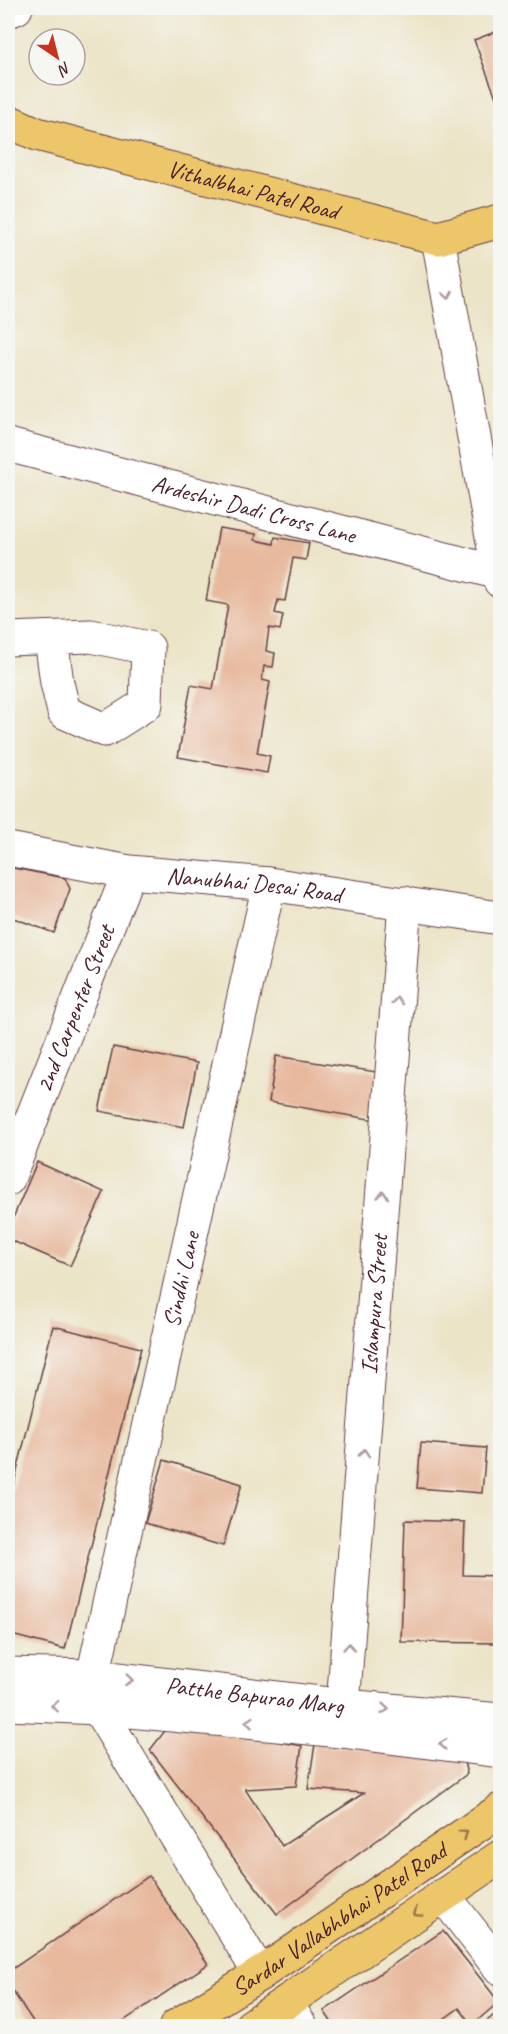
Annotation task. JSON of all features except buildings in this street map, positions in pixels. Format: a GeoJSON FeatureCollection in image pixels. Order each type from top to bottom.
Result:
{"type":"FeatureCollection","features":[{"type":"Feature","properties":{"kind":"main road","name":"Vithalbhai Patel Road"},"geometry":{"type":"LineString","coordinates":[[8,121],[49,137],[438,238],[501,221]]}},
{"type":"Feature","properties":{"kind":"main road","name":"Sardar Vallabhbhai Patel Road"},"geometry":{"type":"LineString","coordinates":[[176,2026],[260,1974],[501,1810]]}},
{"type":"Feature","properties":{"kind":"main road","name":"Sardar Vallabhbhai Patel Road"},"geometry":{"type":"LineString","coordinates":[[251,2026],[293,2015],[443,1895],[501,1857]]}},
{"type":"Feature","properties":{"kind":"street"},"geometry":{"type":"LineString","coordinates":[[8,11],[16,8]]}},
{"type":"Feature","properties":{"kind":"street"},"geometry":{"type":"LineString","coordinates":[[438,238],[500,577]]}},
{"type":"Feature","properties":{"kind":"street","name":"Ardeshir Dadi Cross Lane"},"geometry":{"type":"LineString","coordinates":[[8,445],[500,577]]}},
{"type":"Feature","properties":{"kind":"street"},"geometry":{"type":"LineString","coordinates":[[8,639],[51,638]]}},
{"type":"Feature","properties":{"kind":"street","name":"Nanubhai Desai Road"},"geometry":{"type":"LineString","coordinates":[[8,849],[129,872],[269,884],[501,918]]}},
{"type":"Feature","properties":{"kind":"street","name":"2nd Carpenter Street"},"geometry":{"type":"LineString","coordinates":[[8,1179],[129,872]]}},
{"type":"Feature","properties":{"kind":"street","name":"Sindhi Lane"},"geometry":{"type":"LineString","coordinates":[[93,1676],[269,884]]}},
{"type":"Feature","properties":{"kind":"street","name":"Islampura Street"},"geometry":{"type":"LineString","coordinates":[[343,1718],[405,903]]}},
{"type":"Feature","properties":{"kind":"street","name":"Patthe Bapurao Marg"},"geometry":{"type":"LineString","coordinates":[[8,1674],[93,1676],[343,1718],[501,1720]]}},
{"type":"Feature","properties":{"kind":"street"},"geometry":{"type":"LineString","coordinates":[[93,1676],[98,1708],[260,1974]]}},
{"type":"Feature","properties":{"kind":"street"},"geometry":{"type":"LineString","coordinates":[[8,1704],[343,1718],[501,1751]]}},
{"type":"Feature","properties":{"kind":"street"},"geometry":{"type":"LineString","coordinates":[[443,1895],[501,1968]]}}]}
